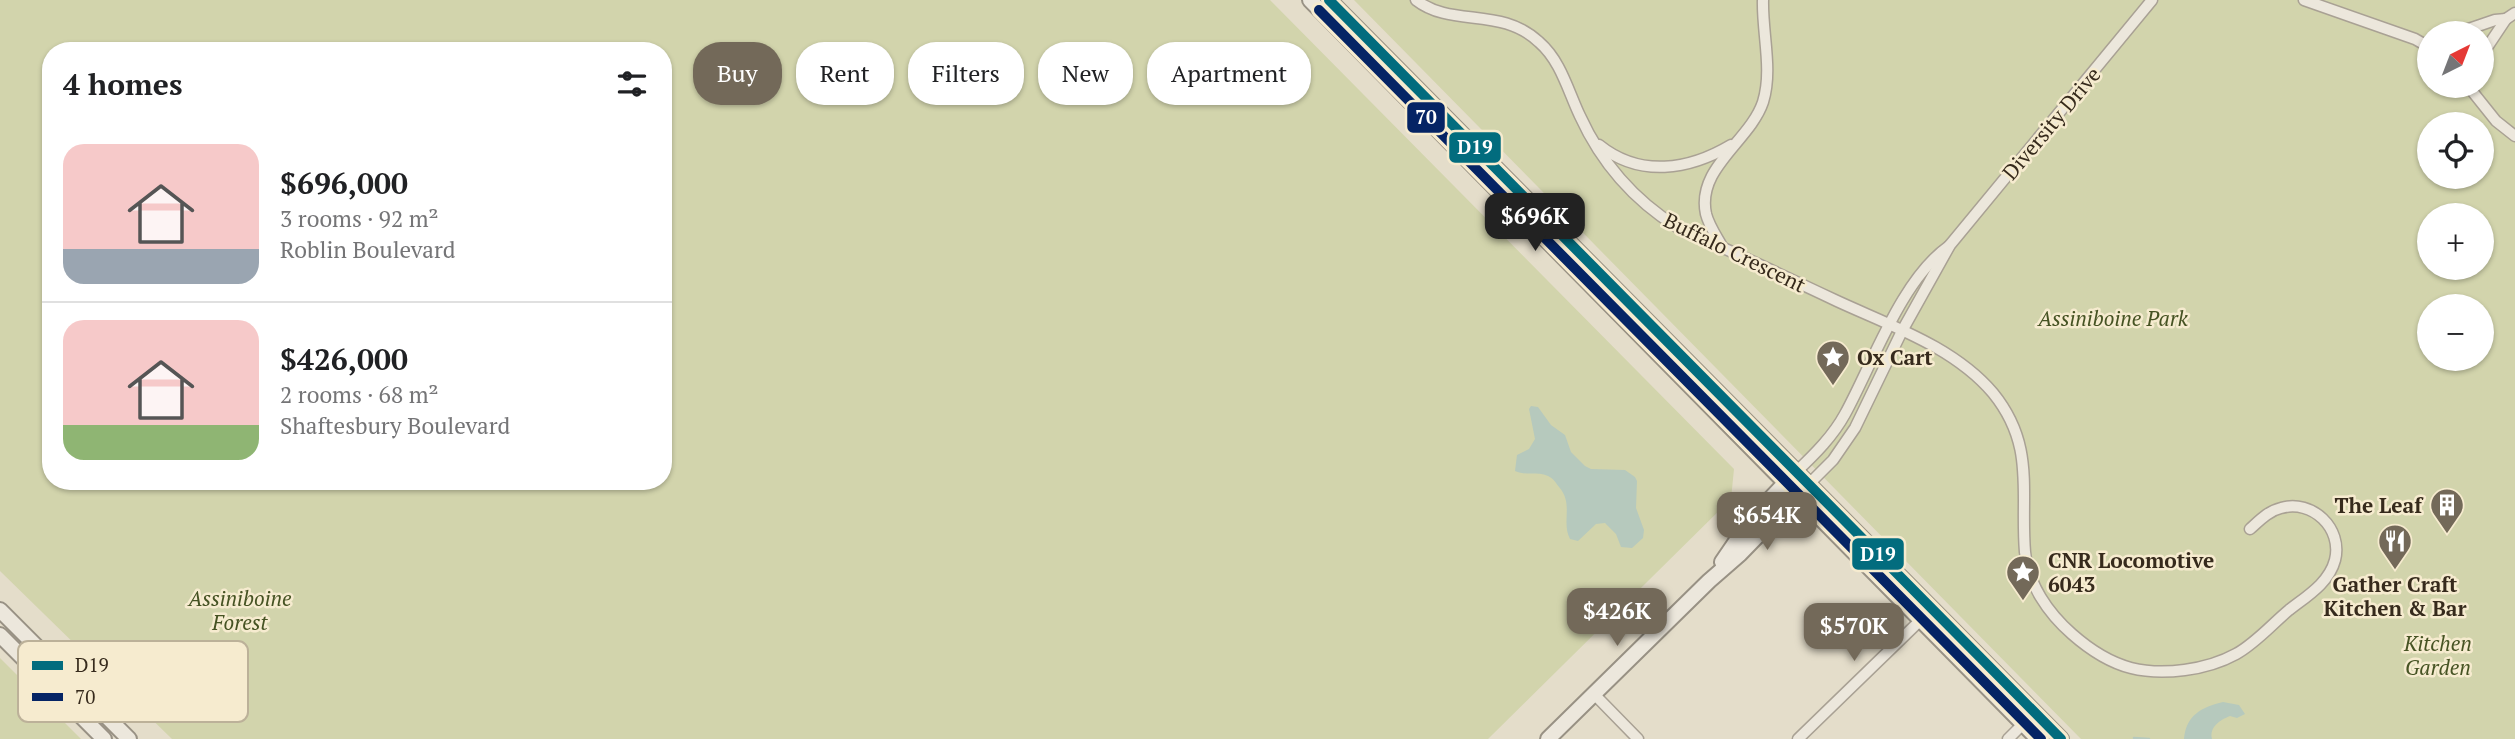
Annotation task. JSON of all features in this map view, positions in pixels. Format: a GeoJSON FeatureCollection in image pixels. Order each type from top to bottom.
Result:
{"type":"FeatureCollection","features":[{"type":"Feature","properties":{"kind":"main road"},"geometry":{"type":"LineString","coordinates":[[1310,0],[1786,482],[1803,489],[1932,609],[2061,739]]}},
{"type":"Feature","properties":{"kind":"main road"},"geometry":{"type":"LineString","coordinates":[[1329,0],[1797,471],[1803,489],[1920,620],[2038,739]]}},
{"type":"Feature","properties":{"kind":"main road"},"geometry":{"type":"LineString","coordinates":[[1709,581],[1752,518],[1797,471]]}},
{"type":"Feature","properties":{"kind":"main road"},"geometry":{"type":"LineString","coordinates":[[1548,739],[1740,554],[1803,489]]}},
{"type":"Feature","properties":{"kind":"main road"},"geometry":{"type":"LineString","coordinates":[[0,610],[31,641]]}},
{"type":"Feature","properties":{"kind":"main road"},"geometry":{"type":"LineString","coordinates":[[0,635],[18,653]]}},
{"type":"Feature","properties":{"kind":"main road"},"geometry":{"type":"LineString","coordinates":[[87,722],[104,739]]}},
{"type":"Feature","properties":{"kind":"main road"},"geometry":{"type":"LineString","coordinates":[[112,722],[129,739]]}},
{"type":"Feature","properties":{"kind":"street","name":"Buffalo Crescent"},"geometry":{"type":"LineString","coordinates":[[1416,0],[1438,12],[1496,20],[1518,26],[1540,42],[1555,61],[1593,140],[1616,173],[1648,206],[1677,227],[1902,331],[1939,349],[1963,365],[1993,394],[2003,408],[2018,441],[2024,464],[2025,552],[2032,580],[2045,604],[2065,628],[2100,655],[2123,666],[2148,671],[2171,670],[2222,660],[2254,641],[2323,583],[2332,570],[2337,550],[2333,533],[2323,519],[2309,509],[2282,507],[2265,515],[2250,529]]}},
{"type":"Feature","properties":{"kind":"street"},"geometry":{"type":"LineString","coordinates":[[1723,248],[1706,213],[1706,195],[1717,167],[1753,123],[1763,102],[1766,86],[1763,0]]}},
{"type":"Feature","properties":{"kind":"street","name":"Diversity Drive"},"geometry":{"type":"LineString","coordinates":[[1803,489],[1833,460],[1855,428],[1902,331],[1950,246],[2152,0]]}},
{"type":"Feature","properties":{"kind":"street"},"geometry":{"type":"LineString","coordinates":[[2304,0],[2416,39]]}},
{"type":"Feature","properties":{"kind":"street"},"geometry":{"type":"LineString","coordinates":[[2492,21],[2510,16]]}},
{"type":"Feature","properties":{"kind":"street"},"geometry":{"type":"LineString","coordinates":[[2494,38],[2510,16]]}},
{"type":"Feature","properties":{"kind":"street"},"geometry":{"type":"LineString","coordinates":[[2478,98],[2496,121],[2515,136]]}},
{"type":"Feature","properties":{"kind":"street"},"geometry":{"type":"LineString","coordinates":[[1593,140],[1622,160],[1641,166],[1663,168],[1696,162],[1737,143]]}},
{"type":"Feature","properties":{"kind":"street","name":"Diversity Drive"},"geometry":{"type":"LineString","coordinates":[[1797,471],[1838,427],[1889,325],[1936,255],[1950,246]]}},
{"type":"Feature","properties":{"kind":"street"},"geometry":{"type":"LineString","coordinates":[[1798,739],[1932,609]]}},
{"type":"Feature","properties":{"kind":"street"},"geometry":{"type":"LineString","coordinates":[[1595,695],[1638,739]]}},
{"type":"Feature","properties":{"kind":"street"},"geometry":{"type":"LineString","coordinates":[[2008,739],[2035,713]]}},
{"type":"Feature","properties":{"kind":"green space","name":"Assiniboine Forest"},"geometry":{"type":"Polygon","coordinates":[[[0,0],[1270,0],[1734,469],[1731,499],[1488,739],[172,739],[155,722],[248,722],[248,641],[72,641],[0,571],[0,0]]]}},
{"type":"Feature","properties":{"kind":"green space","name":"Assiniboine Park"},"geometry":{"type":"Polygon","coordinates":[[[1354,0],[2515,0],[2515,739],[2081,739],[1354,0]]]}},
{"type":"Feature","properties":{"kind":"green space"},"geometry":{"type":"Polygon","coordinates":[[[0,658],[18,676],[18,722],[64,722],[81,739],[0,739],[0,658]]]}},
{"type":"Feature","properties":{"kind":"shaded area"},"geometry":{"type":"Polygon","coordinates":[[[1531,406],[1538,407],[1551,425],[1565,435],[1571,452],[1585,466],[1591,469],[1625,470],[1635,477],[1636,508],[1644,530],[1643,538],[1632,548],[1621,547],[1616,534],[1605,523],[1596,524],[1578,541],[1570,539],[1566,500],[1556,482],[1544,475],[1515,471],[1517,455],[1529,449],[1535,439],[1529,409],[1531,406]]]}},
{"type":"Feature","properties":{"kind":"shaded area"},"geometry":{"type":"Polygon","coordinates":[[[2223,702],[2239,705],[2245,714],[2237,718],[2230,716],[2219,722],[2212,731],[2212,739],[2184,739],[2188,724],[2196,713],[2223,702]]]}},
{"type":"Feature","properties":{"kind":"waterway"},"geometry":{"type":"LineString","coordinates":[[2134,738],[2149,739]]}},
{"type":"Feature","properties":{"kind":"transit line","name":"D19"},"geometry":{"type":"LineString","coordinates":[[1329,0],[2061,739]]}},
{"type":"Feature","properties":{"kind":"transit line","name":"70"},"geometry":{"type":"LineString","coordinates":[[1319,10],[2041,739]]}},
{"type":"Feature","properties":{"kind":"place","name":"Ox Cart"},"geometry":{"type":"Point","coordinates":[1833,387]}},
{"type":"Feature","properties":{"kind":"place","name":"The Leaf"},"geometry":{"type":"Point","coordinates":[2447,535]}},
{"type":"Feature","properties":{"kind":"place","name":"Gather Craft Kitchen & Bar"},"geometry":{"type":"Point","coordinates":[2395,571]}},
{"type":"Feature","properties":{"kind":"place","name":"CNR Locomotive 6043"},"geometry":{"type":"Point","coordinates":[2023,602]}},
{"type":"Feature","properties":{"kind":"park label","name":"Kitchen Garden"},"geometry":{"type":"Point","coordinates":[2438,655]}}]}
